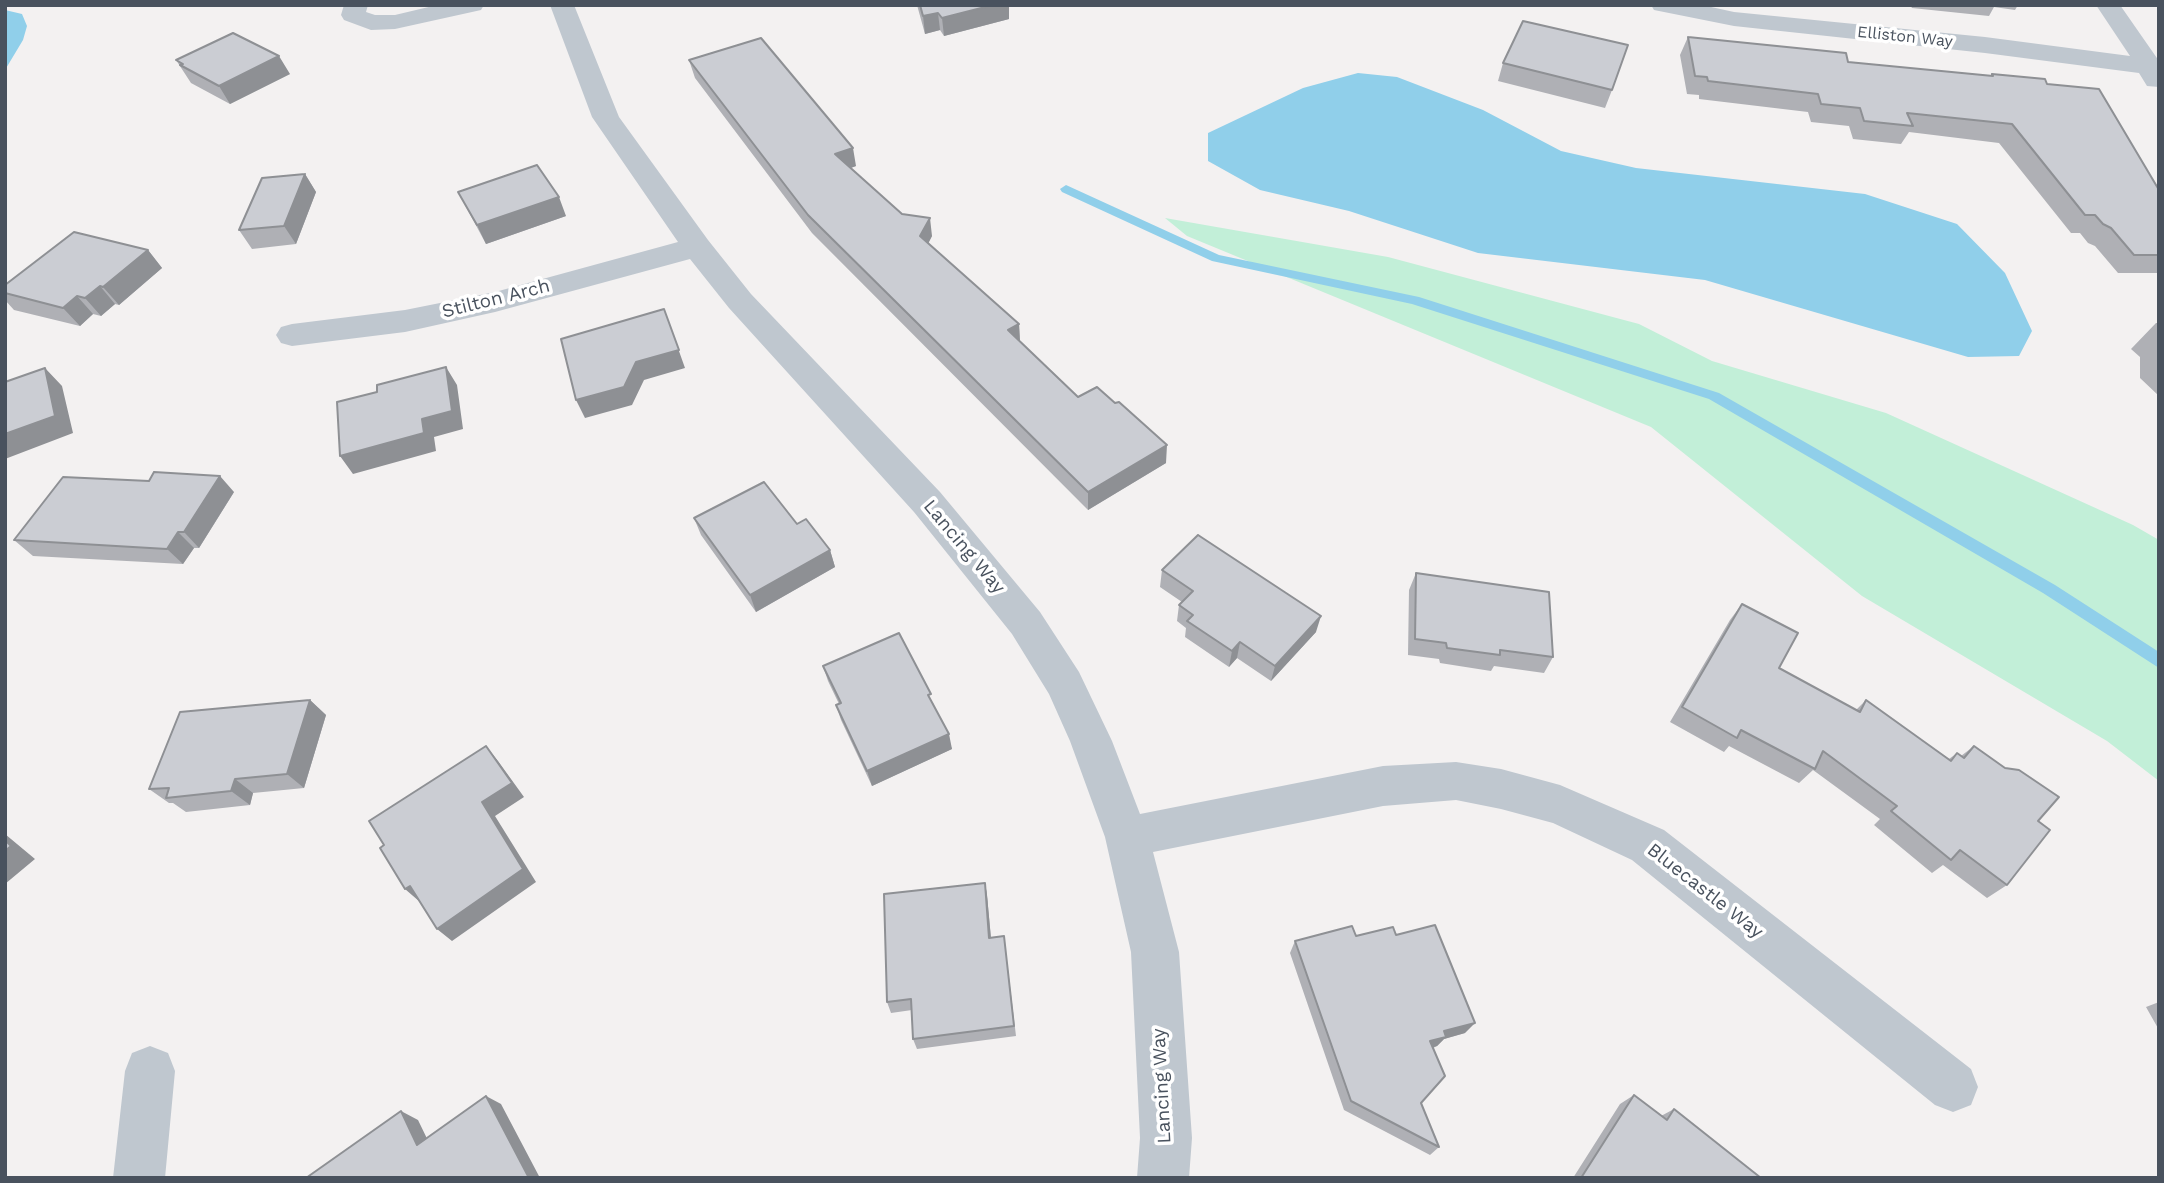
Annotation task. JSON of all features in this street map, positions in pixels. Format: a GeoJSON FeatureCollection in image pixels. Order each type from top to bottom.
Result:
{"type":"FeatureCollection","features":[{"type":"Feature","properties":{"kind":"street"},"geometry":{"type":"LineString","coordinates":[[356,5],[353,15],[371,23],[395,22],[472,5]]}},
{"type":"Feature","properties":{"kind":"street","name":"Lancing Way"},"geometry":{"type":"LineString","coordinates":[[562,5],[606,117],[697,247],[740,300],[927,502],[1026,623],[1065,684],[1091,741],[1127,837],[1155,952],[1166,1138],[1163,1178]]}},
{"type":"Feature","properties":{"kind":"street","name":"Elliston Way"},"geometry":{"type":"LineString","coordinates":[[1662,5],[1734,19],[1985,45],[2153,76]]}},
{"type":"Feature","properties":{"kind":"street"},"geometry":{"type":"LineString","coordinates":[[2108,5],[2153,76]]}},
{"type":"Feature","properties":{"kind":"street","name":"Stilton Arch"},"geometry":{"type":"LineString","coordinates":[[292,335],[405,321],[495,302],[697,247]]}},
{"type":"Feature","properties":{"kind":"street","name":"Bluecastle Way"},"geometry":{"type":"LineString","coordinates":[[1127,837],[1383,786],[1455,782],[1501,789],[1560,805],[1648,845],[1953,1087]]}},
{"type":"Feature","properties":{"kind":"street"},"geometry":{"type":"LineString","coordinates":[[139,1178],[150,1071]]}},
{"type":"Feature","properties":{"kind":"green space"},"geometry":{"type":"Polygon","coordinates":[[[1165,218],[1388,257],[1639,324],[1712,361],[1886,413],[2133,525],[2159,540],[2159,781],[2107,741],[1862,596],[1651,427],[1187,236],[1165,218]]]}},
{"type":"Feature","properties":{"kind":"water"},"geometry":{"type":"Polygon","coordinates":[[[5,10],[22,14],[27,26],[23,40],[5,70],[5,10]]]}},
{"type":"Feature","properties":{"kind":"water"},"geometry":{"type":"Polygon","coordinates":[[[1358,73],[1397,77],[1483,110],[1561,151],[1636,168],[1865,194],[1957,224],[2005,273],[2032,331],[2019,356],[1968,357],[1705,280],[1478,253],[1349,211],[1260,190],[1208,161],[1208,133],[1303,88],[1358,73]]]}},
{"type":"Feature","properties":{"kind":"building"},"geometry":{"type":"Polygon","coordinates":[[[920,5],[993,5],[942,18],[938,13],[923,16],[920,5]]]}},
{"type":"Feature","properties":{"kind":"building"},"geometry":{"type":"Polygon","coordinates":[[[1523,21],[1628,45],[1612,90],[1503,63],[1523,21]]]}},
{"type":"Feature","properties":{"kind":"building"},"geometry":{"type":"Polygon","coordinates":[[[233,33],[279,56],[219,86],[180,65],[183,64],[176,60],[233,33]]]}},
{"type":"Feature","properties":{"kind":"building"},"geometry":{"type":"Polygon","coordinates":[[[1688,37],[1846,53],[1848,62],[2045,79],[2047,84],[2099,89],[2159,190],[2159,255],[2134,255],[2111,228],[2095,215],[2085,215],[2012,124],[1907,113],[1913,126],[1864,121],[1860,108],[1821,104],[1818,94],[1708,81],[1707,77],[1695,76],[1688,37]]]}},
{"type":"Feature","properties":{"kind":"building"},"geometry":{"type":"Polygon","coordinates":[[[761,38],[853,148],[835,154],[902,214],[930,218],[920,236],[1019,324],[1008,330],[1078,397],[1097,387],[1115,403],[1119,402],[1167,445],[1088,492],[808,215],[689,60],[761,38]]]}},
{"type":"Feature","properties":{"kind":"building"},"geometry":{"type":"Polygon","coordinates":[[[537,165],[559,197],[477,225],[458,192],[537,165]]]}},
{"type":"Feature","properties":{"kind":"building"},"geometry":{"type":"Polygon","coordinates":[[[305,174],[284,226],[239,230],[262,178],[305,174]]]}},
{"type":"Feature","properties":{"kind":"building"},"geometry":{"type":"Polygon","coordinates":[[[74,232],[148,250],[103,287],[100,286],[85,298],[77,296],[63,308],[5,293],[5,285],[74,232]]]}},
{"type":"Feature","properties":{"kind":"building"},"geometry":{"type":"Polygon","coordinates":[[[664,309],[679,350],[636,362],[624,387],[576,400],[561,339],[664,309]]]}},
{"type":"Feature","properties":{"kind":"building"},"geometry":{"type":"Polygon","coordinates":[[[446,367],[452,411],[422,419],[424,433],[340,456],[337,402],[377,392],[377,385],[446,367]]]}},
{"type":"Feature","properties":{"kind":"building"},"geometry":{"type":"Polygon","coordinates":[[[45,368],[55,416],[5,434],[5,382],[45,368]]]}},
{"type":"Feature","properties":{"kind":"building"},"geometry":{"type":"Polygon","coordinates":[[[154,472],[220,476],[184,532],[178,532],[167,549],[14,540],[63,477],[149,481],[154,472]]]}},
{"type":"Feature","properties":{"kind":"building"},"geometry":{"type":"Polygon","coordinates":[[[764,482],[797,524],[806,519],[830,550],[750,595],[694,518],[764,482]]]}},
{"type":"Feature","properties":{"kind":"building"},"geometry":{"type":"Polygon","coordinates":[[[1198,535],[1321,616],[1275,666],[1240,642],[1232,651],[1187,621],[1193,615],[1179,605],[1193,591],[1162,570],[1198,535]]]}},
{"type":"Feature","properties":{"kind":"building"},"geometry":{"type":"Polygon","coordinates":[[[1416,573],[1549,592],[1553,657],[1500,650],[1500,655],[1447,648],[1446,643],[1415,639],[1416,573]]]}},
{"type":"Feature","properties":{"kind":"building"},"geometry":{"type":"Polygon","coordinates":[[[1742,604],[1798,633],[1779,668],[1860,712],[1866,700],[1951,761],[1957,753],[1964,758],[1974,746],[2005,768],[2019,770],[2059,797],[2038,821],[2050,830],[2007,885],[1960,850],[1951,860],[1891,811],[1897,806],[1823,751],[1815,769],[1741,730],[1737,738],[1682,707],[1742,604]]]}},
{"type":"Feature","properties":{"kind":"building"},"geometry":{"type":"Polygon","coordinates":[[[899,633],[949,734],[867,771],[836,705],[841,703],[823,666],[899,633]]]}},
{"type":"Feature","properties":{"kind":"building"},"geometry":{"type":"Polygon","coordinates":[[[310,700],[287,774],[235,779],[231,791],[166,798],[169,788],[149,789],[180,712],[310,700]]]}},
{"type":"Feature","properties":{"kind":"building"},"geometry":{"type":"Polygon","coordinates":[[[486,746],[512,783],[482,802],[523,869],[437,929],[410,886],[405,889],[380,848],[384,845],[369,821],[486,746]]]}},
{"type":"Feature","properties":{"kind":"building"},"geometry":{"type":"Polygon","coordinates":[[[5,840],[11,846],[5,851],[5,840]]]}},
{"type":"Feature","properties":{"kind":"building"},"geometry":{"type":"Polygon","coordinates":[[[985,883],[989,938],[1004,936],[1014,1026],[913,1039],[911,999],[887,1002],[884,894],[985,883]]]}},
{"type":"Feature","properties":{"kind":"building"},"geometry":{"type":"Polygon","coordinates":[[[1435,925],[1475,1023],[1444,1031],[1446,1037],[1430,1041],[1445,1076],[1421,1103],[1439,1147],[1351,1101],[1295,941],[1352,926],[1356,936],[1393,927],[1396,935],[1435,925]]]}},
{"type":"Feature","properties":{"kind":"building"},"geometry":{"type":"Polygon","coordinates":[[[1634,1095],[1667,1120],[1674,1109],[1761,1178],[1581,1178],[1634,1095]]]}},
{"type":"Feature","properties":{"kind":"building"},"geometry":{"type":"Polygon","coordinates":[[[486,1096],[529,1178],[306,1178],[401,1111],[417,1145],[486,1096]]]}},
{"type":"Feature","properties":{"kind":"waterway"},"geometry":{"type":"LineString","coordinates":[[1066,189],[1216,258],[1414,300],[1714,396],[2049,589],[2159,661]]}}]}
